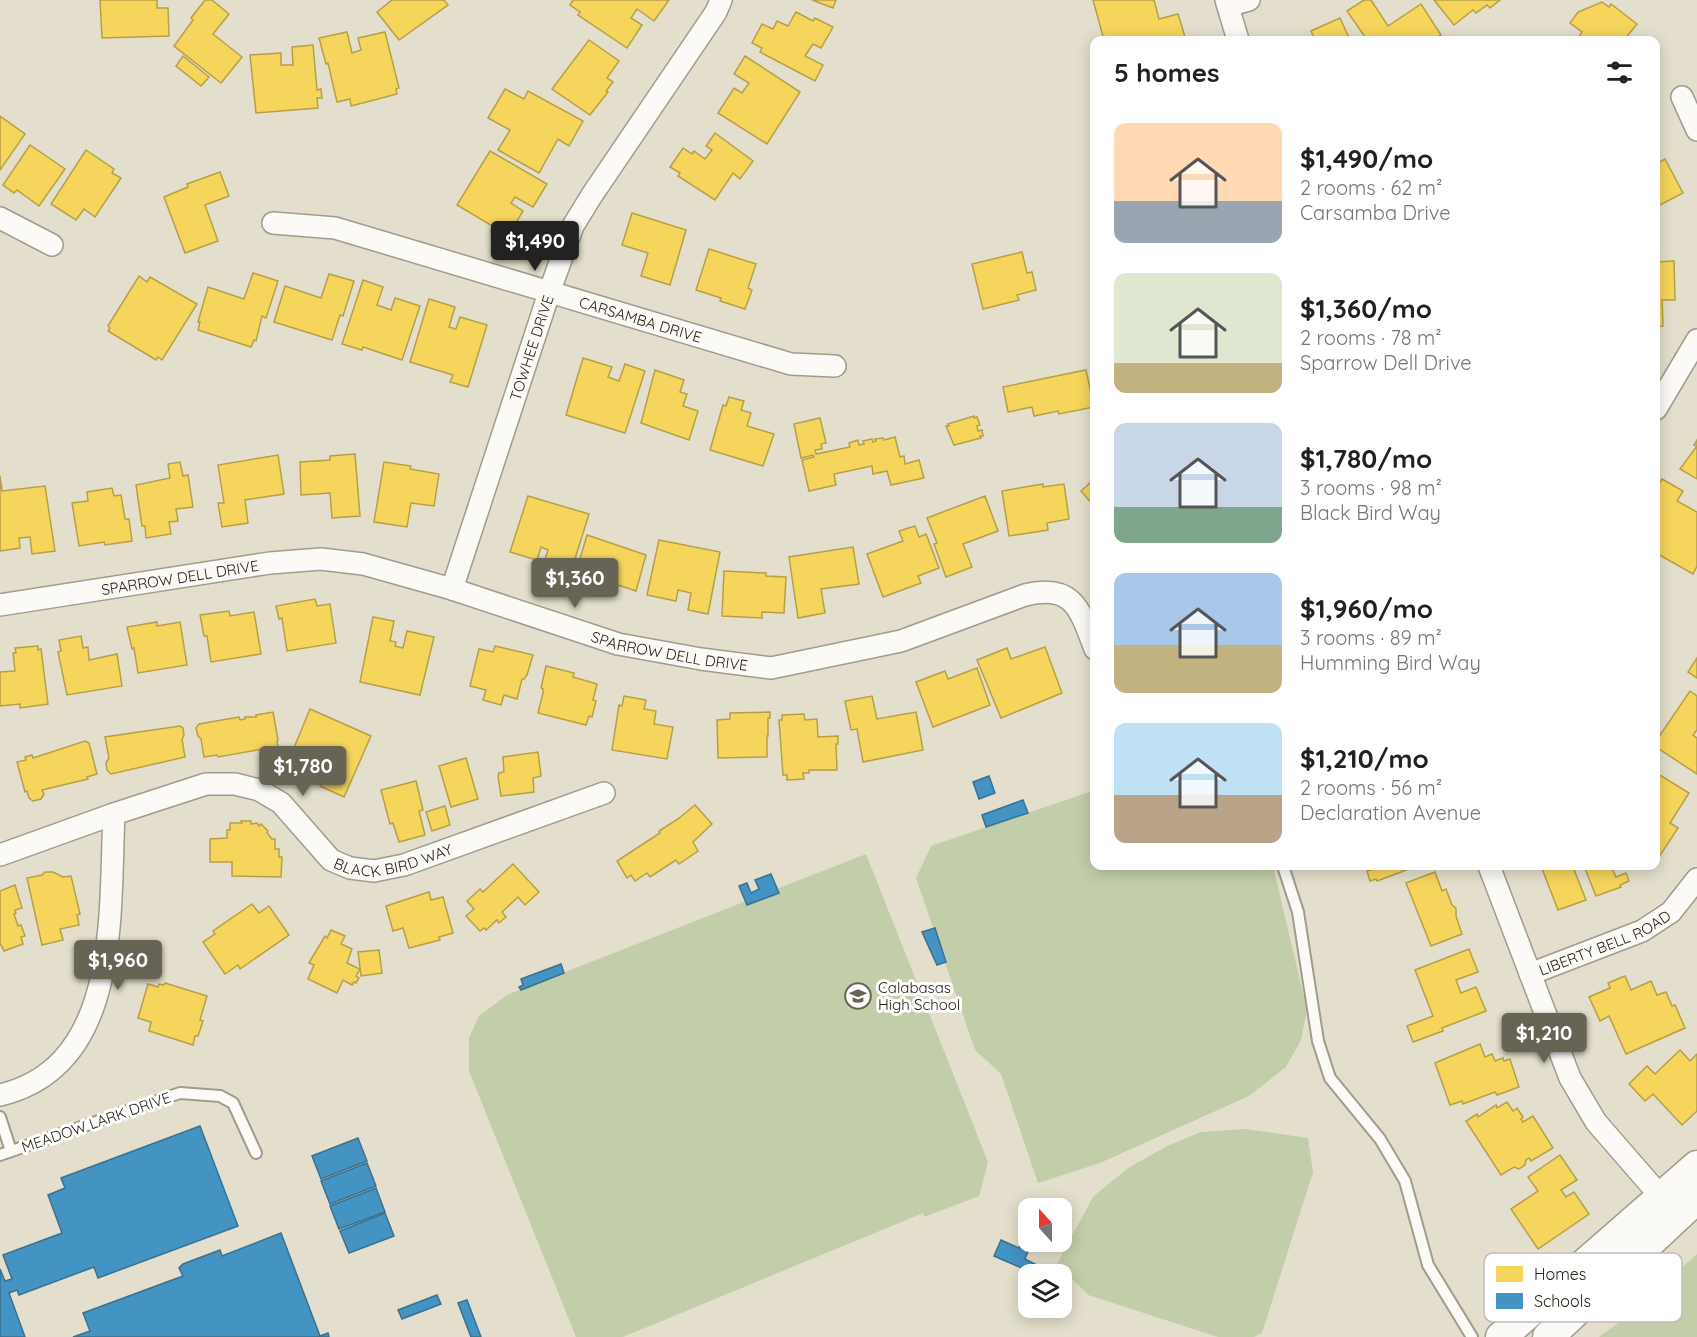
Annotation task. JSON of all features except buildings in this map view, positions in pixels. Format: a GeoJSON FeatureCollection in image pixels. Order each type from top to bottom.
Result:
{"type":"FeatureCollection","features":[{"type":"Feature","properties":{"kind":"main road"},"geometry":{"type":"LineString","coordinates":[[1634,1253],[1679,1204],[1697,1166]]}},
{"type":"Feature","properties":{"kind":"main road"},"geometry":{"type":"LineString","coordinates":[[1613,1253],[1679,1204]]}},
{"type":"Feature","properties":{"kind":"main road"},"geometry":{"type":"LineString","coordinates":[[1501,1337],[1521,1322]]}},
{"type":"Feature","properties":{"kind":"main road"},"geometry":{"type":"LineString","coordinates":[[1548,1337],[1565,1322]]}},
{"type":"Feature","properties":{"kind":"street","name":"TOWHEE DRIVE"},"geometry":{"type":"LineString","coordinates":[[452,589],[573,226],[716,12],[721,0]]}},
{"type":"Feature","properties":{"kind":"street"},"geometry":{"type":"LineString","coordinates":[[1237,36],[1227,3],[1249,0]]}},
{"type":"Feature","properties":{"kind":"street"},"geometry":{"type":"LineString","coordinates":[[1682,97],[1697,130]]}},
{"type":"Feature","properties":{"kind":"street"},"geometry":{"type":"LineString","coordinates":[[0,218],[52,245]]}},
{"type":"Feature","properties":{"kind":"street","name":"CARSAMBA DRIVE"},"geometry":{"type":"LineString","coordinates":[[273,223],[335,228],[791,364],[835,366]]}},
{"type":"Feature","properties":{"kind":"street"},"geometry":{"type":"LineString","coordinates":[[1660,402],[1697,340]]}},
{"type":"Feature","properties":{"kind":"street","name":"SPARROW DELL DRIVE"},"geometry":{"type":"LineString","coordinates":[[0,605],[270,563],[321,559],[363,564],[452,589],[618,644],[771,668],[901,641],[1042,591],[1058,594],[1071,601],[1081,613],[1090,636]]}},
{"type":"Feature","properties":{"kind":"street","name":"BLACK BIRD WAY"},"geometry":{"type":"LineString","coordinates":[[0,855],[206,784],[235,784],[259,790],[281,803],[331,860],[351,868],[374,871],[404,865],[604,793]]}},
{"type":"Feature","properties":{"kind":"street"},"geometry":{"type":"LineString","coordinates":[[0,1095],[45,1077],[70,1052],[88,1020],[105,968],[110,926],[114,814]]}},
{"type":"Feature","properties":{"kind":"street"},"geometry":{"type":"LineString","coordinates":[[1491,870],[1570,1077],[1596,1122],[1679,1204]]}},
{"type":"Feature","properties":{"kind":"street","name":"LIBERTY BELL ROAD"},"geometry":{"type":"LineString","coordinates":[[1530,974],[1642,931],[1671,912],[1697,879]]}},
{"type":"Feature","properties":{"kind":"lane"},"geometry":{"type":"LineString","coordinates":[[1284,870],[1298,912],[1318,1041],[1330,1078],[1380,1139],[1406,1181],[1428,1265],[1472,1337]]}},
{"type":"Feature","properties":{"kind":"lane","name":"MEADOW LARK DRIVE"},"geometry":{"type":"LineString","coordinates":[[0,1117],[5,1153],[180,1093],[220,1096],[233,1103],[256,1153]]}},
{"type":"Feature","properties":{"kind":"green space"},"geometry":{"type":"Polygon","coordinates":[[[1090,792],[1090,870],[1274,870],[1307,1010],[1301,1040],[1286,1067],[1249,1096],[1100,1163],[1038,1183],[1001,1074],[975,1050],[916,878],[931,846],[1090,792]]]}},
{"type":"Feature","properties":{"kind":"green space"},"geometry":{"type":"Polygon","coordinates":[[[866,854],[988,1162],[979,1196],[924,1217],[923,1213],[623,1337],[576,1337],[469,1071],[469,1038],[479,1016],[507,995],[866,854]]]}},
{"type":"Feature","properties":{"kind":"green space"},"geometry":{"type":"Polygon","coordinates":[[[1245,1129],[1308,1138],[1313,1172],[1262,1333],[1254,1337],[1218,1337],[1088,1295],[1072,1279],[1072,1264],[1057,1264],[1063,1252],[1072,1252],[1072,1236],[1093,1197],[1128,1168],[1167,1146],[1201,1132],[1245,1129]]]}},
{"type":"Feature","properties":{"kind":"green space"},"geometry":{"type":"Polygon","coordinates":[[[1697,1254],[1697,1337],[1599,1337],[1619,1322],[1682,1322],[1682,1267],[1697,1254]]]}},
{"type":"Feature","properties":{"kind":"place","name":"Calabasas High School"},"geometry":{"type":"Point","coordinates":[858,996]}}]}
